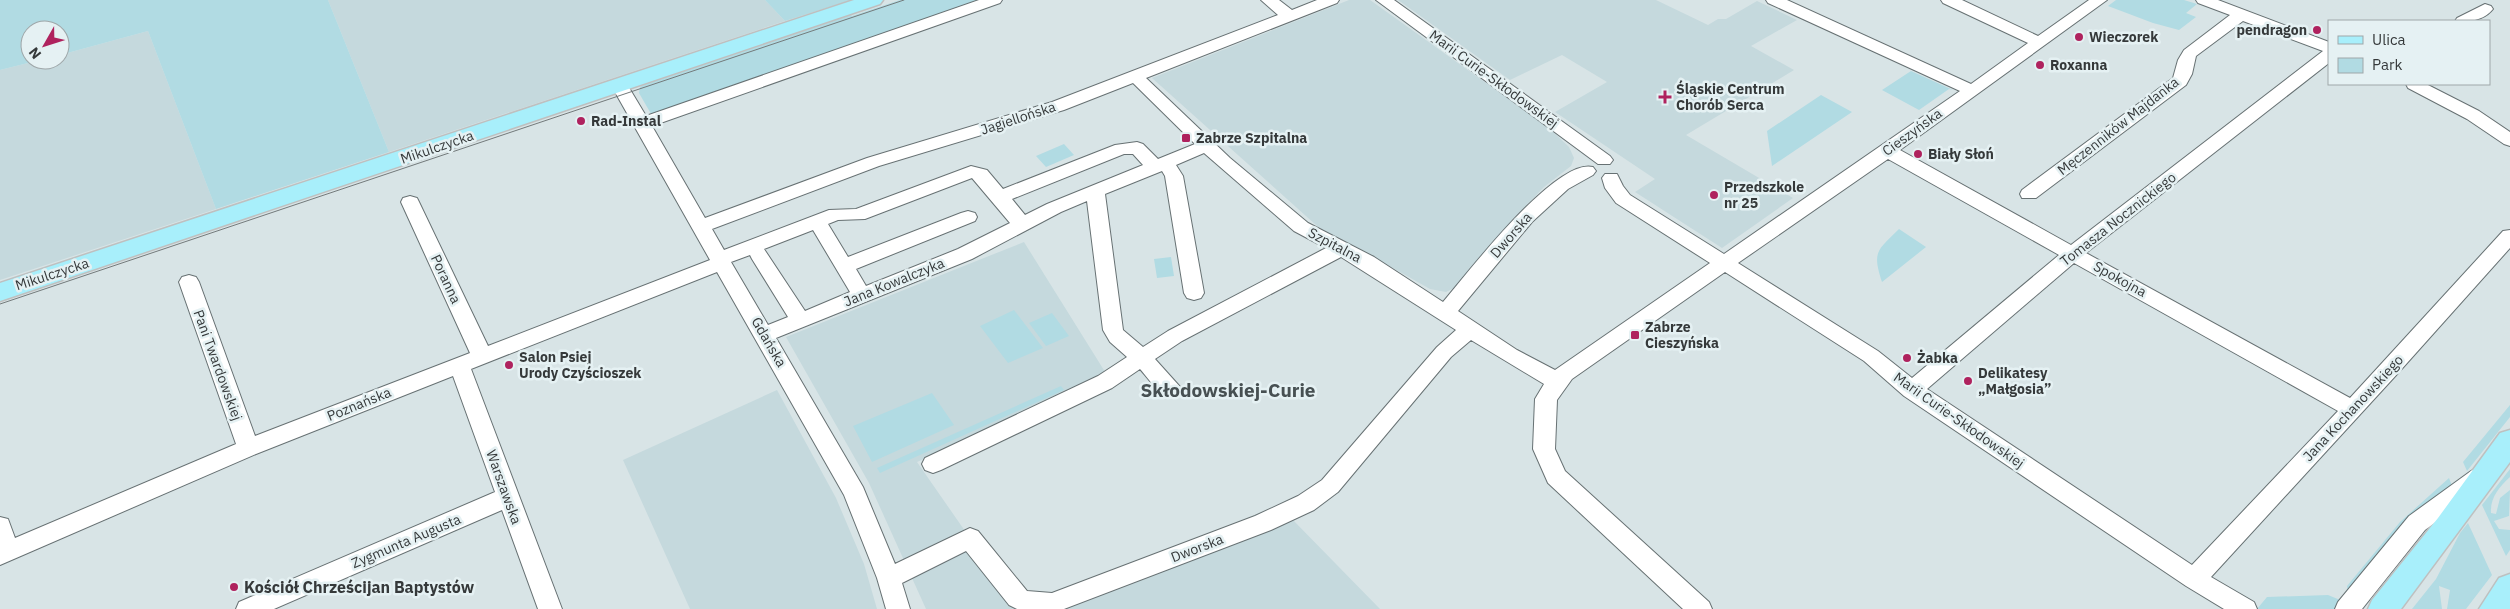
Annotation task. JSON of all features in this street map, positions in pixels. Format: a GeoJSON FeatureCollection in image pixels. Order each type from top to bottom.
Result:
{"type":"FeatureCollection","features":[{"type":"Feature","properties":{"kind":"main road","name":"Mikulczycka"},"geometry":{"type":"LineString","coordinates":[[0,292],[873,0]]}},
{"type":"Feature","properties":{"kind":"main road"},"geometry":{"type":"LineString","coordinates":[[2383,609],[2448,526],[2510,441]]}},
{"type":"Feature","properties":{"kind":"main road"},"geometry":{"type":"LineString","coordinates":[[2494,609],[2510,587]]}},
{"type":"Feature","properties":{"kind":"street"},"geometry":{"type":"LineString","coordinates":[[641,124],[994,0]]}},
{"type":"Feature","properties":{"kind":"street"},"geometry":{"type":"LineString","coordinates":[[1269,0],[1290,16]]}},
{"type":"Feature","properties":{"kind":"street","name":"Jagiellońska"},"geometry":{"type":"LineString","coordinates":[[701,226],[852,169],[1002,124],[1136,77],[1331,0]]}},
{"type":"Feature","properties":{"kind":"street","name":"Marii Curie-Skłodowskiej"},"geometry":{"type":"LineString","coordinates":[[1384,0],[1604,160],[1610,161],[1618,168],[1616,176],[1611,178],[1614,188],[1623,199],[1871,356],[1912,390],[2238,609]]}},
{"type":"Feature","properties":{"kind":"street"},"geometry":{"type":"LineString","coordinates":[[1774,0],[1970,90]]}},
{"type":"Feature","properties":{"kind":"street"},"geometry":{"type":"LineString","coordinates":[[1949,0],[2038,42]]}},
{"type":"Feature","properties":{"kind":"street","name":"Cieszyńska"},"geometry":{"type":"LineString","coordinates":[[1724,262],[1887,151],[2098,0]]}},
{"type":"Feature","properties":{"kind":"street"},"geometry":{"type":"LineString","coordinates":[[2204,0],[2328,48]]}},
{"type":"Feature","properties":{"kind":"street"},"geometry":{"type":"LineString","coordinates":[[2465,20],[2485,9]]}},
{"type":"Feature","properties":{"kind":"street","name":"Męczenników Majdanka"},"geometry":{"type":"LineString","coordinates":[[2029,194],[2180,81],[2186,73],[2185,60],[2190,53],[2242,14]]}},
{"type":"Feature","properties":{"kind":"street","name":"Tomasza Nocznickiego"},"geometry":{"type":"LineString","coordinates":[[1912,390],[2073,253],[2328,56]]}},
{"type":"Feature","properties":{"kind":"street","name":"Szpitalna"},"geometry":{"type":"LineString","coordinates":[[1136,77],[1206,146],[1301,227],[1367,262],[1446,312],[1470,330],[1523,363],[1557,381]]}},
{"type":"Feature","properties":{"kind":"street","name":"Gdańska"},"geometry":{"type":"LineString","coordinates":[[619,85],[855,493],[890,578],[898,609]]}},
{"type":"Feature","properties":{"kind":"street"},"geometry":{"type":"LineString","coordinates":[[2416,85],[2473,115],[2510,140]]}},
{"type":"Feature","properties":{"kind":"street","name":"Jana Kowalczyka"},"geometry":{"type":"LineString","coordinates":[[764,335],[965,254],[1054,208],[1206,146]]}},
{"type":"Feature","properties":{"kind":"street"},"geometry":{"type":"LineString","coordinates":[[1022,225],[1000,197],[1121,149],[1137,148],[1174,176],[1194,293]]}},
{"type":"Feature","properties":{"kind":"street","name":"Spokojna"},"geometry":{"type":"LineString","coordinates":[[1887,151],[2353,409]]}},
{"type":"Feature","properties":{"kind":"street"},"geometry":{"type":"LineString","coordinates":[[1604,160],[1590,162],[1586,168],[1587,171],[1600,179],[1611,178]]}},
{"type":"Feature","properties":{"kind":"street","name":"Dworska"},"geometry":{"type":"LineString","coordinates":[[1446,312],[1525,218],[1562,185],[1587,171]]}},
{"type":"Feature","properties":{"kind":"street","name":"Poznańska"},"geometry":{"type":"LineString","coordinates":[[4,553],[248,448],[836,214],[858,215],[971,172],[981,174],[1000,197]]}},
{"type":"Feature","properties":{"kind":"street"},"geometry":{"type":"LineString","coordinates":[[1095,191],[1113,330],[1117,337],[1141,357],[1171,389]]}},
{"type":"Feature","properties":{"kind":"street","name":"Poranna"},"geometry":{"type":"LineString","coordinates":[[410,202],[482,356]]}},
{"type":"Feature","properties":{"kind":"street"},"geometry":{"type":"LineString","coordinates":[[844,266],[968,217]]}},
{"type":"Feature","properties":{"kind":"street"},"geometry":{"type":"LineString","coordinates":[[817,222],[862,295]]}},
{"type":"Feature","properties":{"kind":"street","name":"Jana Kochanowskiego"},"geometry":{"type":"LineString","coordinates":[[2202,585],[2353,409],[2510,236]]}},
{"type":"Feature","properties":{"kind":"street"},"geometry":{"type":"LineString","coordinates":[[933,464],[1105,382],[1175,336],[1342,248]]}},
{"type":"Feature","properties":{"kind":"street"},"geometry":{"type":"LineString","coordinates":[[759,254],[800,320]]}},
{"type":"Feature","properties":{"kind":"street"},"geometry":{"type":"LineString","coordinates":[[1700,609],[1556,477],[1544,449],[1546,399],[1557,381],[1724,262]]}},
{"type":"Feature","properties":{"kind":"street","name":"Pani Twardowskiej"},"geometry":{"type":"LineString","coordinates":[[189,282],[248,448]]}},
{"type":"Feature","properties":{"kind":"street","name":"Dworska"},"geometry":{"type":"LineString","coordinates":[[890,578],[970,538],[1018,598],[1028,603],[1052,603],[1263,523],[1306,502],[1330,486],[1444,352],[1470,330]]}},
{"type":"Feature","properties":{"kind":"street","name":"Warszawska"},"geometry":{"type":"LineString","coordinates":[[459,364],[550,609]]}},
{"type":"Feature","properties":{"kind":"street"},"geometry":{"type":"LineString","coordinates":[[2347,609],[2417,523],[2485,473]]}},
{"type":"Feature","properties":{"kind":"street","name":"Zygmunta Augusta"},"geometry":{"type":"LineString","coordinates":[[248,609],[508,498]]}},
{"type":"Feature","properties":{"kind":"street"},"geometry":{"type":"LineString","coordinates":[[0,526],[4,553]]}},
{"type":"Feature","properties":{"kind":"shaded area"},"geometry":{"type":"Polygon","coordinates":[[[328,0],[765,0],[785,21],[389,152],[328,0]]]}},
{"type":"Feature","properties":{"kind":"shaded area"},"geometry":{"type":"Polygon","coordinates":[[[1349,0],[1370,0],[1549,128],[1569,147],[1574,158],[1571,166],[1544,187],[1514,218],[1454,288],[1446,292],[1430,289],[1347,242],[1326,234],[1152,78],[1349,0]]]}},
{"type":"Feature","properties":{"kind":"shaded area","name":"Śląskie Centrum Chorób Serca"},"geometry":{"type":"Polygon","coordinates":[[[1398,0],[1656,0],[1708,25],[1718,19],[1726,19],[1757,1],[1797,20],[1751,46],[1794,70],[1686,135],[1793,198],[1722,248],[1635,192],[1655,179],[1555,112],[1607,82],[1562,55],[1510,80],[1398,0]]]}},
{"type":"Feature","properties":{"kind":"shaded area"},"geometry":{"type":"Polygon","coordinates":[[[148,31],[216,209],[0,280],[0,70],[20,65],[20,70],[70,70],[70,52],[148,31]]]}},
{"type":"Feature","properties":{"kind":"shaded area"},"geometry":{"type":"Polygon","coordinates":[[[1024,242],[1107,375],[917,462],[965,531],[958,535],[1016,609],[926,609],[869,483],[786,337],[1024,242]]]}},
{"type":"Feature","properties":{"kind":"shaded area"},"geometry":{"type":"Polygon","coordinates":[[[777,390],[836,498],[864,564],[877,609],[690,609],[623,460],[777,390]]]}},
{"type":"Feature","properties":{"kind":"shaded area"},"geometry":{"type":"Polygon","coordinates":[[[1291,518],[1380,609],[1054,609],[1291,518]]]}},
{"type":"Feature","properties":{"kind":"green space"},"geometry":{"type":"Polygon","coordinates":[[[0,0],[328,0],[389,152],[216,209],[148,31],[70,52],[70,20],[20,20],[20,65],[0,70],[0,0]]]}},
{"type":"Feature","properties":{"kind":"green space"},"geometry":{"type":"Polygon","coordinates":[[[765,0],[852,0],[785,21],[765,0]]]}},
{"type":"Feature","properties":{"kind":"green space"},"geometry":{"type":"Polygon","coordinates":[[[900,0],[994,0],[654,119],[639,93],[640,87],[649,82],[823,23],[852,16],[900,0]]]}},
{"type":"Feature","properties":{"kind":"green space"},"geometry":{"type":"Polygon","coordinates":[[[2116,0],[2184,0],[2197,4],[2186,13],[2196,17],[2179,30],[2153,23],[2108,6],[2116,0]]]}},
{"type":"Feature","properties":{"kind":"green space"},"geometry":{"type":"Polygon","coordinates":[[[1911,71],[1953,90],[1949,89],[1919,110],[1882,90],[1911,71]]]}},
{"type":"Feature","properties":{"kind":"green space"},"geometry":{"type":"Polygon","coordinates":[[[1821,95],[1852,112],[1772,166],[1767,131],[1821,95]]]}},
{"type":"Feature","properties":{"kind":"green space"},"geometry":{"type":"Polygon","coordinates":[[[1064,144],[1074,155],[1046,167],[1036,156],[1064,144]]]}},
{"type":"Feature","properties":{"kind":"green space"},"geometry":{"type":"Polygon","coordinates":[[[1899,229],[1926,247],[1882,282],[1877,264],[1878,252],[1899,229]]]}},
{"type":"Feature","properties":{"kind":"green space"},"geometry":{"type":"Polygon","coordinates":[[[1171,257],[1174,276],[1157,278],[1154,259],[1171,257]]]}},
{"type":"Feature","properties":{"kind":"green space"},"geometry":{"type":"Polygon","coordinates":[[[1014,310],[1043,348],[1008,363],[980,326],[1014,310]]]}},
{"type":"Feature","properties":{"kind":"green space"},"geometry":{"type":"Polygon","coordinates":[[[1052,313],[1069,336],[1046,346],[1029,323],[1052,313]]]}},
{"type":"Feature","properties":{"kind":"green space"},"geometry":{"type":"Polygon","coordinates":[[[1061,386],[1064,390],[880,473],[877,468],[1061,386]]]}},
{"type":"Feature","properties":{"kind":"green space"},"geometry":{"type":"Polygon","coordinates":[[[932,393],[954,425],[872,462],[853,426],[932,393]]]}},
{"type":"Feature","properties":{"kind":"green space"},"geometry":{"type":"Polygon","coordinates":[[[2510,405],[2510,417],[2467,471],[2463,462],[2510,405]]]}},
{"type":"Feature","properties":{"kind":"green space"},"geometry":{"type":"Polygon","coordinates":[[[2510,469],[2510,477],[2496,493],[2491,508],[2491,513],[2496,514],[2500,498],[2510,490],[2509,516],[2494,521],[2499,529],[2510,530],[2510,550],[2506,556],[2482,505],[2510,469]]]}},
{"type":"Feature","properties":{"kind":"green space"},"geometry":{"type":"Polygon","coordinates":[[[2449,478],[2452,486],[2348,593],[2347,586],[2400,522],[2449,478]]]}},
{"type":"Feature","properties":{"kind":"green space"},"geometry":{"type":"Polygon","coordinates":[[[2468,523],[2492,575],[2466,609],[2447,609],[2450,590],[2439,586],[2442,609],[2412,609],[2436,579],[2460,533],[2468,523]]]}},
{"type":"Feature","properties":{"kind":"green space"},"geometry":{"type":"Polygon","coordinates":[[[2328,595],[2345,602],[2336,609],[2257,609],[2267,597],[2328,595]]]}},
{"type":"Feature","properties":{"kind":"tram line"},"geometry":{"type":"LineString","coordinates":[[0,304],[904,0]]}},
{"type":"Feature","properties":{"kind":"place","name":"pendragon"},"geometry":{"type":"Point","coordinates":[2317,30]}},
{"type":"Feature","properties":{"kind":"place","name":"Wieczorek"},"geometry":{"type":"Point","coordinates":[2079,37]}},
{"type":"Feature","properties":{"kind":"place","name":"Roxanna"},"geometry":{"type":"Point","coordinates":[2040,65]}},
{"type":"Feature","properties":{"kind":"place","name":"Śląskie Centrum Chorób Serca"},"geometry":{"type":"Point","coordinates":[1665,97]}},
{"type":"Feature","properties":{"kind":"place","name":"Rad-Instal"},"geometry":{"type":"Point","coordinates":[581,121]}},
{"type":"Feature","properties":{"kind":"place","name":"Zabrze Szpitalna"},"geometry":{"type":"Point","coordinates":[1186,138]}},
{"type":"Feature","properties":{"kind":"place","name":"Biały Słoń"},"geometry":{"type":"Point","coordinates":[1918,154]}},
{"type":"Feature","properties":{"kind":"place","name":"Przedszkole nr 25"},"geometry":{"type":"Point","coordinates":[1714,195]}},
{"type":"Feature","properties":{"kind":"place","name":"Zabrze Cieszyńska"},"geometry":{"type":"Point","coordinates":[1635,335]}},
{"type":"Feature","properties":{"kind":"place","name":"Żabka"},"geometry":{"type":"Point","coordinates":[1907,358]}},
{"type":"Feature","properties":{"kind":"place","name":"Salon Psiej Urody Czyścioszek"},"geometry":{"type":"Point","coordinates":[509,365]}},
{"type":"Feature","properties":{"kind":"place","name":"Delikatesy „Małgosia”"},"geometry":{"type":"Point","coordinates":[1968,381]}},
{"type":"Feature","properties":{"kind":"place","name":"Kościół Chrześcijan Baptystów"},"geometry":{"type":"Point","coordinates":[234,587]}},
{"type":"Feature","properties":{"kind":"district","name":"Skłodowskiej-Curie"},"geometry":{"type":"Point","coordinates":[1228,390]}}]}
